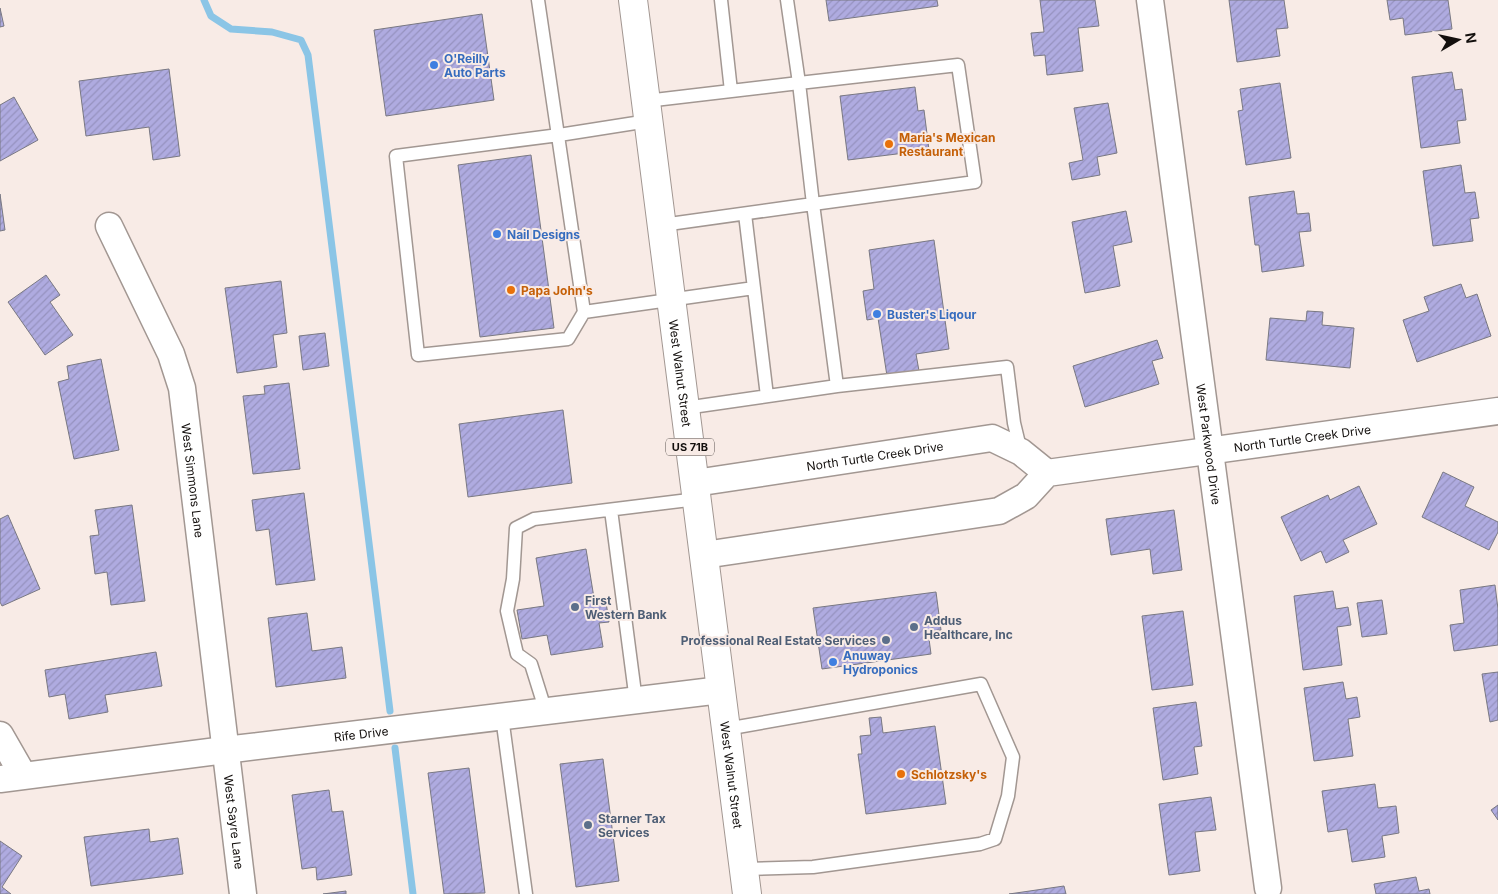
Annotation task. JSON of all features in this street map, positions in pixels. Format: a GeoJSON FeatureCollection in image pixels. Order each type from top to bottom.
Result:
{"type":"FeatureCollection","features":[{"type":"Feature","properties":{"kind":"main road","name":"West Walnut Street"},"geometry":{"type":"LineString","coordinates":[[633,0],[746,882]]}},
{"type":"Feature","properties":{"kind":"street","name":"West Parkwood Drive"},"geometry":{"type":"LineString","coordinates":[[1150,0],[1268,888]]}},
{"type":"Feature","properties":{"kind":"street","name":"West Simmons Lane"},"geometry":{"type":"LineString","coordinates":[[109,226],[171,354],[182,388],[225,750]]}},
{"type":"Feature","properties":{"kind":"street","name":"North Turtle Creek Drive"},"geometry":{"type":"LineString","coordinates":[[696,491],[992,438],[1021,452],[1047,473],[1498,411]]}},
{"type":"Feature","properties":{"kind":"street"},"geometry":{"type":"LineString","coordinates":[[704,555],[999,512],[1026,496],[1047,473]]}},
{"type":"Feature","properties":{"kind":"street","name":"Rife Drive"},"geometry":{"type":"LineString","coordinates":[[12,777],[721,690]]}},
{"type":"Feature","properties":{"kind":"street"},"geometry":{"type":"LineString","coordinates":[[0,735],[12,777]]}},
{"type":"Feature","properties":{"kind":"street","name":"West Sayre Lane"},"geometry":{"type":"LineString","coordinates":[[225,750],[243,894]]}},
{"type":"Feature","properties":{"kind":"lane"},"geometry":{"type":"LineString","coordinates":[[538,0],[559,136],[584,312],[568,339],[418,355],[396,156],[559,136],[647,111],[731,91],[958,64],[975,182],[662,225]]}},
{"type":"Feature","properties":{"kind":"lane"},"geometry":{"type":"LineString","coordinates":[[721,0],[731,91]]}},
{"type":"Feature","properties":{"kind":"lane"},"geometry":{"type":"LineString","coordinates":[[787,0],[837,386]]}},
{"type":"Feature","properties":{"kind":"lane"},"geometry":{"type":"LineString","coordinates":[[745,214],[767,396]]}},
{"type":"Feature","properties":{"kind":"lane"},"geometry":{"type":"LineString","coordinates":[[584,312],[754,288]]}},
{"type":"Feature","properties":{"kind":"lane"},"geometry":{"type":"LineString","coordinates":[[685,408],[837,386],[1007,368],[1014,423],[1021,452]]}},
{"type":"Feature","properties":{"kind":"lane"},"geometry":{"type":"LineString","coordinates":[[546,712],[531,664],[517,654],[507,611],[513,579],[516,528],[534,519],[611,510],[696,491]]}},
{"type":"Feature","properties":{"kind":"lane"},"geometry":{"type":"LineString","coordinates":[[611,510],[636,701]]}},
{"type":"Feature","properties":{"kind":"lane"},"geometry":{"type":"LineString","coordinates":[[726,729],[981,684],[1013,756],[1008,796],[995,839],[980,844],[813,867],[746,882]]}},
{"type":"Feature","properties":{"kind":"lane"},"geometry":{"type":"LineString","coordinates":[[502,717],[526,894]]}},
{"type":"Feature","properties":{"kind":"building"},"geometry":{"type":"Polygon","coordinates":[[[826,0],[937,0],[938,6],[829,21],[826,0]]]}},
{"type":"Feature","properties":{"kind":"building"},"geometry":{"type":"Polygon","coordinates":[[[1040,0],[1095,0],[1099,26],[1078,28],[1083,71],[1047,75],[1045,55],[1034,56],[1031,33],[1044,32],[1040,0]]]}},
{"type":"Feature","properties":{"kind":"building"},"geometry":{"type":"Polygon","coordinates":[[[1229,0],[1284,0],[1288,28],[1276,29],[1280,56],[1237,62],[1229,0]]]}},
{"type":"Feature","properties":{"kind":"building"},"geometry":{"type":"Polygon","coordinates":[[[1387,0],[1448,0],[1452,29],[1405,35],[1403,18],[1390,20],[1387,0]]]}},
{"type":"Feature","properties":{"kind":"building"},"geometry":{"type":"Polygon","coordinates":[[[0,8],[4,26],[0,27],[0,8]]]}},
{"type":"Feature","properties":{"kind":"building","name":"O'Reilly Auto Parts"},"geometry":{"type":"Polygon","coordinates":[[[482,14],[494,100],[386,116],[374,30],[482,14]]]}},
{"type":"Feature","properties":{"kind":"building"},"geometry":{"type":"Polygon","coordinates":[[[169,69],[180,156],[153,160],[149,127],[86,136],[79,81],[169,69]]]}},
{"type":"Feature","properties":{"kind":"building"},"geometry":{"type":"Polygon","coordinates":[[[1452,72],[1455,90],[1462,89],[1466,120],[1457,121],[1460,143],[1421,148],[1412,77],[1452,72]]]}},
{"type":"Feature","properties":{"kind":"building"},"geometry":{"type":"Polygon","coordinates":[[[1280,83],[1291,158],[1246,165],[1238,111],[1243,110],[1240,89],[1280,83]]]}},
{"type":"Feature","properties":{"kind":"building"},"geometry":{"type":"Polygon","coordinates":[[[915,87],[918,111],[924,110],[929,150],[848,160],[840,96],[915,87]]]}},
{"type":"Feature","properties":{"kind":"building"},"geometry":{"type":"Polygon","coordinates":[[[14,97],[38,140],[0,161],[0,105],[14,97]]]}},
{"type":"Feature","properties":{"kind":"building"},"geometry":{"type":"Polygon","coordinates":[[[1108,103],[1117,153],[1097,157],[1100,175],[1072,180],[1069,163],[1083,160],[1074,108],[1108,103]]]}},
{"type":"Feature","properties":{"kind":"building"},"geometry":{"type":"Polygon","coordinates":[[[531,155],[554,328],[480,337],[458,165],[531,155]]]}},
{"type":"Feature","properties":{"kind":"building"},"geometry":{"type":"Polygon","coordinates":[[[1461,165],[1465,193],[1475,192],[1479,218],[1470,219],[1473,241],[1433,246],[1423,171],[1461,165]]]}},
{"type":"Feature","properties":{"kind":"building"},"geometry":{"type":"Polygon","coordinates":[[[1294,191],[1297,214],[1309,213],[1311,231],[1299,232],[1304,266],[1262,272],[1259,245],[1255,245],[1249,197],[1294,191]]]}},
{"type":"Feature","properties":{"kind":"building"},"geometry":{"type":"Polygon","coordinates":[[[0,194],[5,230],[0,231],[0,194]]]}},
{"type":"Feature","properties":{"kind":"building"},"geometry":{"type":"Polygon","coordinates":[[[1126,211],[1132,242],[1113,246],[1120,286],[1085,293],[1072,222],[1126,211]]]}},
{"type":"Feature","properties":{"kind":"building"},"geometry":{"type":"Polygon","coordinates":[[[934,240],[949,349],[916,354],[919,371],[887,376],[878,318],[867,320],[863,291],[874,289],[869,250],[934,240]]]}},
{"type":"Feature","properties":{"kind":"building"},"geometry":{"type":"Polygon","coordinates":[[[46,275],[60,295],[50,302],[73,335],[45,355],[8,302],[46,275]]]}},
{"type":"Feature","properties":{"kind":"building"},"geometry":{"type":"Polygon","coordinates":[[[281,281],[287,333],[273,335],[277,367],[237,373],[225,288],[281,281]]]}},
{"type":"Feature","properties":{"kind":"building"},"geometry":{"type":"Polygon","coordinates":[[[1461,284],[1466,298],[1477,294],[1491,336],[1417,362],[1403,320],[1429,311],[1424,297],[1461,284]]]}},
{"type":"Feature","properties":{"kind":"building"},"geometry":{"type":"Polygon","coordinates":[[[1307,311],[1323,312],[1322,325],[1354,328],[1350,368],[1266,360],[1270,318],[1306,321],[1307,311]]]}},
{"type":"Feature","properties":{"kind":"building"},"geometry":{"type":"Polygon","coordinates":[[[325,333],[329,366],[303,370],[299,336],[325,333]]]}},
{"type":"Feature","properties":{"kind":"building"},"geometry":{"type":"Polygon","coordinates":[[[1157,340],[1163,358],[1152,361],[1159,384],[1085,407],[1073,366],[1157,340]]]}},
{"type":"Feature","properties":{"kind":"building"},"geometry":{"type":"Polygon","coordinates":[[[101,359],[119,450],[74,459],[58,382],[69,379],[67,366],[101,359]]]}},
{"type":"Feature","properties":{"kind":"building"},"geometry":{"type":"Polygon","coordinates":[[[289,383],[300,469],[253,474],[243,396],[265,394],[264,386],[289,383]]]}},
{"type":"Feature","properties":{"kind":"building"},"geometry":{"type":"Polygon","coordinates":[[[563,410],[572,483],[468,497],[459,424],[563,410]]]}},
{"type":"Feature","properties":{"kind":"building"},"geometry":{"type":"Polygon","coordinates":[[[1443,472],[1474,487],[1465,506],[1498,522],[1498,532],[1489,550],[1422,517],[1443,472]]]}},
{"type":"Feature","properties":{"kind":"building"},"geometry":{"type":"Polygon","coordinates":[[[1359,486],[1377,524],[1343,540],[1349,552],[1326,563],[1321,551],[1301,561],[1281,517],[1328,495],[1330,500],[1359,486]]]}},
{"type":"Feature","properties":{"kind":"building"},"geometry":{"type":"Polygon","coordinates":[[[304,493],[315,580],[276,585],[269,529],[256,531],[252,500],[304,493]]]}},
{"type":"Feature","properties":{"kind":"building"},"geometry":{"type":"Polygon","coordinates":[[[132,505],[145,601],[111,605],[107,572],[95,574],[90,536],[99,535],[95,510],[132,505]]]}},
{"type":"Feature","properties":{"kind":"building"},"geometry":{"type":"Polygon","coordinates":[[[1174,510],[1182,570],[1153,574],[1150,549],[1111,555],[1106,519],[1174,510]]]}},
{"type":"Feature","properties":{"kind":"building"},"geometry":{"type":"Polygon","coordinates":[[[8,515],[40,589],[2,606],[0,602],[0,519],[8,515]]]}},
{"type":"Feature","properties":{"kind":"building"},"geometry":{"type":"Polygon","coordinates":[[[586,549],[595,604],[606,602],[609,622],[599,623],[603,647],[551,655],[547,635],[522,639],[517,610],[544,606],[536,558],[586,549]]]}},
{"type":"Feature","properties":{"kind":"building"},"geometry":{"type":"Polygon","coordinates":[[[1495,585],[1498,609],[1498,645],[1454,651],[1450,625],[1464,623],[1460,590],[1495,585]]]}},
{"type":"Feature","properties":{"kind":"building"},"geometry":{"type":"Polygon","coordinates":[[[1333,591],[1336,609],[1348,607],[1351,625],[1337,627],[1342,665],[1303,670],[1294,596],[1333,591]]]}},
{"type":"Feature","properties":{"kind":"building"},"geometry":{"type":"Polygon","coordinates":[[[936,592],[941,630],[928,631],[931,654],[822,669],[813,608],[936,592]]]}},
{"type":"Feature","properties":{"kind":"building"},"geometry":{"type":"Polygon","coordinates":[[[1382,600],[1387,634],[1362,637],[1357,603],[1382,600]]]}},
{"type":"Feature","properties":{"kind":"building"},"geometry":{"type":"Polygon","coordinates":[[[1183,611],[1193,685],[1152,690],[1142,616],[1183,611]]]}},
{"type":"Feature","properties":{"kind":"building"},"geometry":{"type":"Polygon","coordinates":[[[307,613],[312,651],[342,647],[346,678],[276,687],[268,618],[307,613]]]}},
{"type":"Feature","properties":{"kind":"building"},"geometry":{"type":"Polygon","coordinates":[[[156,652],[162,686],[105,695],[108,712],[69,719],[65,694],[49,697],[45,670],[156,652]]]}},
{"type":"Feature","properties":{"kind":"building"},"geometry":{"type":"Polygon","coordinates":[[[1498,672],[1498,720],[1490,722],[1482,674],[1498,672]]]}},
{"type":"Feature","properties":{"kind":"building"},"geometry":{"type":"Polygon","coordinates":[[[1343,682],[1346,699],[1357,697],[1360,717],[1348,719],[1353,756],[1314,761],[1304,688],[1343,682]]]}},
{"type":"Feature","properties":{"kind":"building"},"geometry":{"type":"Polygon","coordinates":[[[1196,702],[1202,746],[1194,747],[1198,774],[1163,780],[1153,708],[1196,702]]]}},
{"type":"Feature","properties":{"kind":"building"},"geometry":{"type":"Polygon","coordinates":[[[881,717],[883,733],[935,726],[946,804],[866,814],[858,754],[862,754],[860,736],[871,735],[869,718],[881,717]]]}},
{"type":"Feature","properties":{"kind":"building"},"geometry":{"type":"Polygon","coordinates":[[[603,759],[619,881],[576,887],[560,764],[603,759]]]}},
{"type":"Feature","properties":{"kind":"building"},"geometry":{"type":"Polygon","coordinates":[[[469,768],[485,893],[444,894],[428,773],[469,768]]]}},
{"type":"Feature","properties":{"kind":"building"},"geometry":{"type":"Polygon","coordinates":[[[1375,784],[1378,808],[1396,806],[1399,833],[1382,836],[1385,857],[1352,862],[1347,829],[1328,832],[1322,791],[1375,784]]]}},
{"type":"Feature","properties":{"kind":"building"},"geometry":{"type":"Polygon","coordinates":[[[329,790],[332,812],[343,811],[352,875],[317,880],[316,867],[302,869],[292,795],[329,790]]]}},
{"type":"Feature","properties":{"kind":"building"},"geometry":{"type":"Polygon","coordinates":[[[1211,797],[1216,830],[1195,832],[1200,871],[1169,875],[1159,804],[1211,797]]]}},
{"type":"Feature","properties":{"kind":"building"},"geometry":{"type":"Polygon","coordinates":[[[1498,805],[1498,820],[1491,810],[1498,805]]]}},
{"type":"Feature","properties":{"kind":"building"},"geometry":{"type":"Polygon","coordinates":[[[149,829],[150,842],[178,838],[183,874],[91,886],[84,837],[149,829]]]}},
{"type":"Feature","properties":{"kind":"building"},"geometry":{"type":"Polygon","coordinates":[[[0,841],[22,856],[2,887],[11,894],[0,894],[0,841]]]}},
{"type":"Feature","properties":{"kind":"building"},"geometry":{"type":"Polygon","coordinates":[[[1416,877],[1419,891],[1429,889],[1430,894],[1376,894],[1374,884],[1416,877]]]}},
{"type":"Feature","properties":{"kind":"building"},"geometry":{"type":"Polygon","coordinates":[[[1064,886],[1066,894],[1009,894],[1064,886]]]}},
{"type":"Feature","properties":{"kind":"building"},"geometry":{"type":"Polygon","coordinates":[[[346,891],[346,894],[323,894],[346,891]]]}},
{"type":"Feature","properties":{"kind":"waterway"},"geometry":{"type":"LineString","coordinates":[[204,0],[211,16],[231,29],[272,32],[301,40],[308,55],[390,711]]}},
{"type":"Feature","properties":{"kind":"waterway"},"geometry":{"type":"LineString","coordinates":[[395,748],[413,894]]}},
{"type":"Feature","properties":{"kind":"place","name":"O'Reilly Auto Parts"},"geometry":{"type":"Point","coordinates":[434,65]}},
{"type":"Feature","properties":{"kind":"place","name":"Maria's Mexican Restaurant"},"geometry":{"type":"Point","coordinates":[889,144]}},
{"type":"Feature","properties":{"kind":"place","name":"Nail Designs"},"geometry":{"type":"Point","coordinates":[497,234]}},
{"type":"Feature","properties":{"kind":"place","name":"Papa John's"},"geometry":{"type":"Point","coordinates":[511,290]}},
{"type":"Feature","properties":{"kind":"place","name":"Buster's Liqour"},"geometry":{"type":"Point","coordinates":[877,314]}},
{"type":"Feature","properties":{"kind":"place","name":"First Western Bank"},"geometry":{"type":"Point","coordinates":[575,607]}},
{"type":"Feature","properties":{"kind":"place","name":"Addus Healthcare, Inc"},"geometry":{"type":"Point","coordinates":[914,627]}},
{"type":"Feature","properties":{"kind":"place","name":"Professional Real Estate Services"},"geometry":{"type":"Point","coordinates":[886,640]}},
{"type":"Feature","properties":{"kind":"place","name":"Anuway Hydroponics"},"geometry":{"type":"Point","coordinates":[833,662]}},
{"type":"Feature","properties":{"kind":"place","name":"Schlotzsky's"},"geometry":{"type":"Point","coordinates":[901,774]}},
{"type":"Feature","properties":{"kind":"place","name":"Starner Tax Services"},"geometry":{"type":"Point","coordinates":[588,825]}}]}
